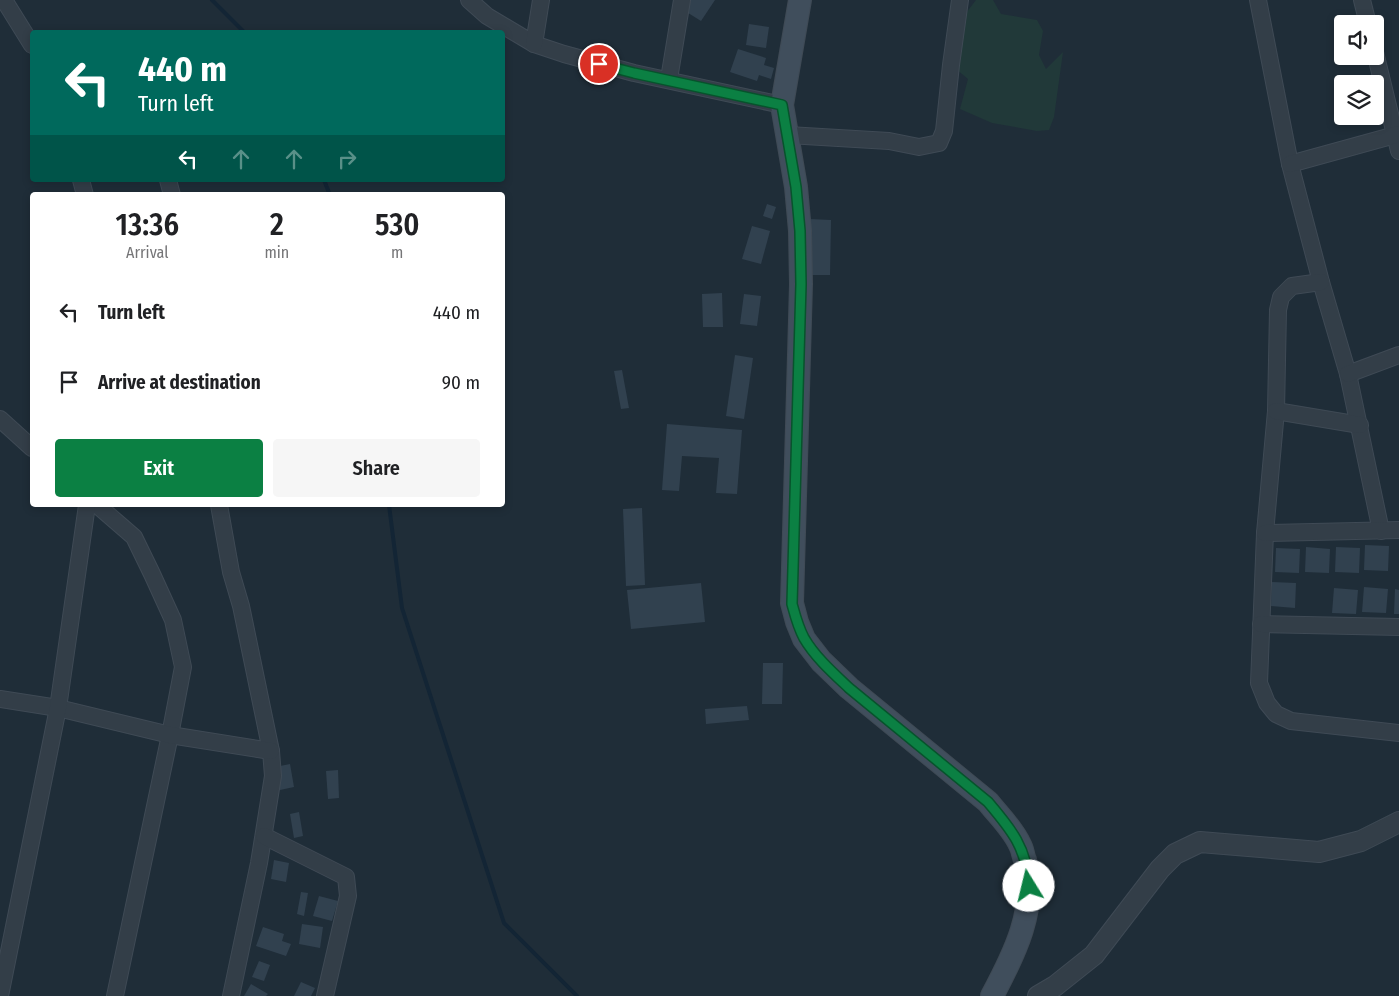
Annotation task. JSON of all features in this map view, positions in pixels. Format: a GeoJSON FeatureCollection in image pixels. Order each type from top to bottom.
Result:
{"type":"FeatureCollection","features":[{"type":"Feature","properties":{"kind":"main road"},"geometry":{"type":"LineString","coordinates":[[800,0],[782,105],[797,196],[800,231],[801,284],[792,604],[804,639],[821,661],[849,688],[988,802],[1021,846],[1028,873],[1029,898],[1022,927],[1010,962],[992,996]]}},
{"type":"Feature","properties":{"kind":"street"},"geometry":{"type":"LineString","coordinates":[[4,0],[30,42]]}},
{"type":"Feature","properties":{"kind":"street"},"geometry":{"type":"LineString","coordinates":[[469,0],[487,16],[534,44],[634,73],[782,105]]}},
{"type":"Feature","properties":{"kind":"street"},"geometry":{"type":"LineString","coordinates":[[534,44],[541,0]]}},
{"type":"Feature","properties":{"kind":"street"},"geometry":{"type":"LineString","coordinates":[[668,79],[682,0]]}},
{"type":"Feature","properties":{"kind":"street"},"geometry":{"type":"LineString","coordinates":[[788,135],[889,141],[919,147],[939,143],[944,131],[960,0]]}},
{"type":"Feature","properties":{"kind":"street"},"geometry":{"type":"LineString","coordinates":[[1258,0],[1290,164],[1321,282],[1348,374],[1381,531]]}},
{"type":"Feature","properties":{"kind":"street"},"geometry":{"type":"LineString","coordinates":[[1362,0],[1366,15]]}},
{"type":"Feature","properties":{"kind":"street"},"geometry":{"type":"LineString","coordinates":[[1378,65],[1397,134],[1399,151]]}},
{"type":"Feature","properties":{"kind":"street"},"geometry":{"type":"LineString","coordinates":[[1290,164],[1397,134]]}},
{"type":"Feature","properties":{"kind":"street"},"geometry":{"type":"LineString","coordinates":[[1321,282],[1292,286],[1281,297],[1278,310],[1276,411],[1265,533],[1259,683],[1266,703],[1276,714],[1291,721],[1399,733]]}},
{"type":"Feature","properties":{"kind":"street"},"geometry":{"type":"LineString","coordinates":[[1348,374],[1399,355]]}},
{"type":"Feature","properties":{"kind":"street"},"geometry":{"type":"LineString","coordinates":[[1276,411],[1360,425]]}},
{"type":"Feature","properties":{"kind":"street"},"geometry":{"type":"LineString","coordinates":[[0,419],[30,446]]}},
{"type":"Feature","properties":{"kind":"street"},"geometry":{"type":"LineString","coordinates":[[0,996],[58,708],[88,507]]}},
{"type":"Feature","properties":{"kind":"street"},"geometry":{"type":"LineString","coordinates":[[99,507],[134,537],[173,620],[183,667],[115,996]]}},
{"type":"Feature","properties":{"kind":"street"},"geometry":{"type":"LineString","coordinates":[[219,507],[231,572],[241,606],[271,751],[273,776],[264,836],[231,996]]}},
{"type":"Feature","properties":{"kind":"street"},"geometry":{"type":"LineString","coordinates":[[1265,533],[1399,530]]}},
{"type":"Feature","properties":{"kind":"street"},"geometry":{"type":"LineString","coordinates":[[1262,624],[1399,627]]}},
{"type":"Feature","properties":{"kind":"street"},"geometry":{"type":"LineString","coordinates":[[0,699],[58,708],[170,735],[271,751]]}},
{"type":"Feature","properties":{"kind":"street"},"geometry":{"type":"LineString","coordinates":[[1038,996],[1055,986],[1094,954],[1160,869],[1175,854],[1200,842],[1319,852],[1361,841],[1399,822]]}},
{"type":"Feature","properties":{"kind":"street"},"geometry":{"type":"LineString","coordinates":[[264,836],[346,877],[348,896],[325,996]]}},
{"type":"Feature","properties":{"kind":"green space"},"geometry":{"type":"Polygon","coordinates":[[[976,0],[993,0],[1001,14],[1037,20],[1043,31],[1039,55],[1046,69],[1063,52],[1054,117],[1049,130],[1037,131],[992,123],[960,109],[968,79],[956,69],[966,13],[976,0]]]}},
{"type":"Feature","properties":{"kind":"building"},"geometry":{"type":"Polygon","coordinates":[[[691,0],[715,0],[701,21],[685,11],[691,0]]]}},
{"type":"Feature","properties":{"kind":"building"},"geometry":{"type":"Polygon","coordinates":[[[749,24],[769,27],[766,48],[746,45],[749,24]]]}},
{"type":"Feature","properties":{"kind":"building"},"geometry":{"type":"Polygon","coordinates":[[[738,49],[766,58],[764,65],[774,68],[771,79],[759,75],[757,81],[730,72],[738,49]]]}},
{"type":"Feature","properties":{"kind":"building"},"geometry":{"type":"Polygon","coordinates":[[[767,204],[776,207],[772,219],[763,216],[767,204]]]}},
{"type":"Feature","properties":{"kind":"building"},"geometry":{"type":"Polygon","coordinates":[[[809,219],[831,220],[830,275],[808,275],[809,219]]]}},
{"type":"Feature","properties":{"kind":"building"},"geometry":{"type":"Polygon","coordinates":[[[752,226],[770,231],[761,264],[742,259],[752,226]]]}},
{"type":"Feature","properties":{"kind":"building"},"geometry":{"type":"Polygon","coordinates":[[[722,293],[723,327],[703,327],[702,294],[722,293]]]}},
{"type":"Feature","properties":{"kind":"building"},"geometry":{"type":"Polygon","coordinates":[[[744,294],[761,296],[757,326],[740,324],[744,294]]]}},
{"type":"Feature","properties":{"kind":"building"},"geometry":{"type":"Polygon","coordinates":[[[735,355],[753,358],[744,419],[726,416],[735,355]]]}},
{"type":"Feature","properties":{"kind":"building"},"geometry":{"type":"Polygon","coordinates":[[[622,370],[629,408],[621,409],[614,371],[622,370]]]}},
{"type":"Feature","properties":{"kind":"building"},"geometry":{"type":"Polygon","coordinates":[[[667,424],[742,430],[737,494],[716,493],[719,458],[682,456],[679,491],[662,490],[667,424]]]}},
{"type":"Feature","properties":{"kind":"building"},"geometry":{"type":"Polygon","coordinates":[[[642,508],[645,585],[626,586],[623,509],[642,508]]]}},
{"type":"Feature","properties":{"kind":"building"},"geometry":{"type":"Polygon","coordinates":[[[1365,545],[1389,546],[1388,571],[1364,570],[1365,545]]]}},
{"type":"Feature","properties":{"kind":"building"},"geometry":{"type":"Polygon","coordinates":[[[1306,547],[1330,549],[1329,573],[1305,572],[1306,547]]]}},
{"type":"Feature","properties":{"kind":"building"},"geometry":{"type":"Polygon","coordinates":[[[1336,547],[1360,548],[1359,573],[1335,572],[1336,547]]]}},
{"type":"Feature","properties":{"kind":"building"},"geometry":{"type":"Polygon","coordinates":[[[1276,548],[1300,549],[1299,573],[1275,572],[1276,548]]]}},
{"type":"Feature","properties":{"kind":"building"},"geometry":{"type":"Polygon","coordinates":[[[1272,582],[1296,583],[1295,608],[1271,606],[1272,582]]]}},
{"type":"Feature","properties":{"kind":"building"},"geometry":{"type":"Polygon","coordinates":[[[701,583],[705,622],[631,629],[627,590],[701,583]]]}},
{"type":"Feature","properties":{"kind":"building"},"geometry":{"type":"Polygon","coordinates":[[[1364,587],[1388,589],[1386,613],[1362,612],[1364,587]]]}},
{"type":"Feature","properties":{"kind":"building"},"geometry":{"type":"Polygon","coordinates":[[[1334,588],[1358,590],[1356,614],[1332,613],[1334,588]]]}},
{"type":"Feature","properties":{"kind":"building"},"geometry":{"type":"Polygon","coordinates":[[[1395,589],[1399,590],[1399,614],[1394,614],[1395,589]]]}},
{"type":"Feature","properties":{"kind":"building"},"geometry":{"type":"Polygon","coordinates":[[[763,663],[783,663],[782,704],[762,704],[763,663]]]}},
{"type":"Feature","properties":{"kind":"building"},"geometry":{"type":"Polygon","coordinates":[[[747,706],[749,720],[706,724],[705,709],[747,706]]]}},
{"type":"Feature","properties":{"kind":"building"},"geometry":{"type":"Polygon","coordinates":[[[290,764],[294,787],[280,790],[275,767],[290,764]]]}},
{"type":"Feature","properties":{"kind":"building"},"geometry":{"type":"Polygon","coordinates":[[[338,770],[339,798],[328,799],[326,771],[338,770]]]}},
{"type":"Feature","properties":{"kind":"building"},"geometry":{"type":"Polygon","coordinates":[[[299,812],[303,836],[294,838],[290,814],[299,812]]]}},
{"type":"Feature","properties":{"kind":"building"},"geometry":{"type":"Polygon","coordinates":[[[274,860],[289,863],[286,882],[271,879],[274,860]]]}},
{"type":"Feature","properties":{"kind":"building"},"geometry":{"type":"Polygon","coordinates":[[[301,892],[308,893],[304,916],[297,914],[301,892]]]}},
{"type":"Feature","properties":{"kind":"building"},"geometry":{"type":"Polygon","coordinates":[[[319,896],[338,901],[332,921],[313,916],[319,896]]]}},
{"type":"Feature","properties":{"kind":"building"},"geometry":{"type":"Polygon","coordinates":[[[302,924],[323,927],[320,948],[299,944],[302,924]]]}},
{"type":"Feature","properties":{"kind":"building"},"geometry":{"type":"Polygon","coordinates":[[[263,927],[284,934],[282,941],[291,944],[286,956],[256,946],[263,927]]]}},
{"type":"Feature","properties":{"kind":"building"},"geometry":{"type":"Polygon","coordinates":[[[259,961],[270,965],[264,981],[252,977],[259,961]]]}},
{"type":"Feature","properties":{"kind":"building"},"geometry":{"type":"Polygon","coordinates":[[[301,982],[315,988],[311,996],[294,996],[301,982]]]}},
{"type":"Feature","properties":{"kind":"building"},"geometry":{"type":"Polygon","coordinates":[[[251,984],[268,994],[266,996],[244,996],[251,984]]]}},
{"type":"Feature","properties":{"kind":"waterway"},"geometry":{"type":"LineString","coordinates":[[212,0],[242,30]]}},
{"type":"Feature","properties":{"kind":"waterway"},"geometry":{"type":"LineString","coordinates":[[325,182],[329,192]]}},
{"type":"Feature","properties":{"kind":"waterway"},"geometry":{"type":"LineString","coordinates":[[389,507],[402,608],[504,923],[577,996]]}},
{"type":"Feature","properties":{"kind":"route"},"geometry":{"type":"LineString","coordinates":[[599,64],[782,105],[796,187],[800,231],[801,284],[792,604],[797,622],[804,639],[821,661],[849,688],[988,802],[1021,846],[1028,873],[1029,886]]}}]}
